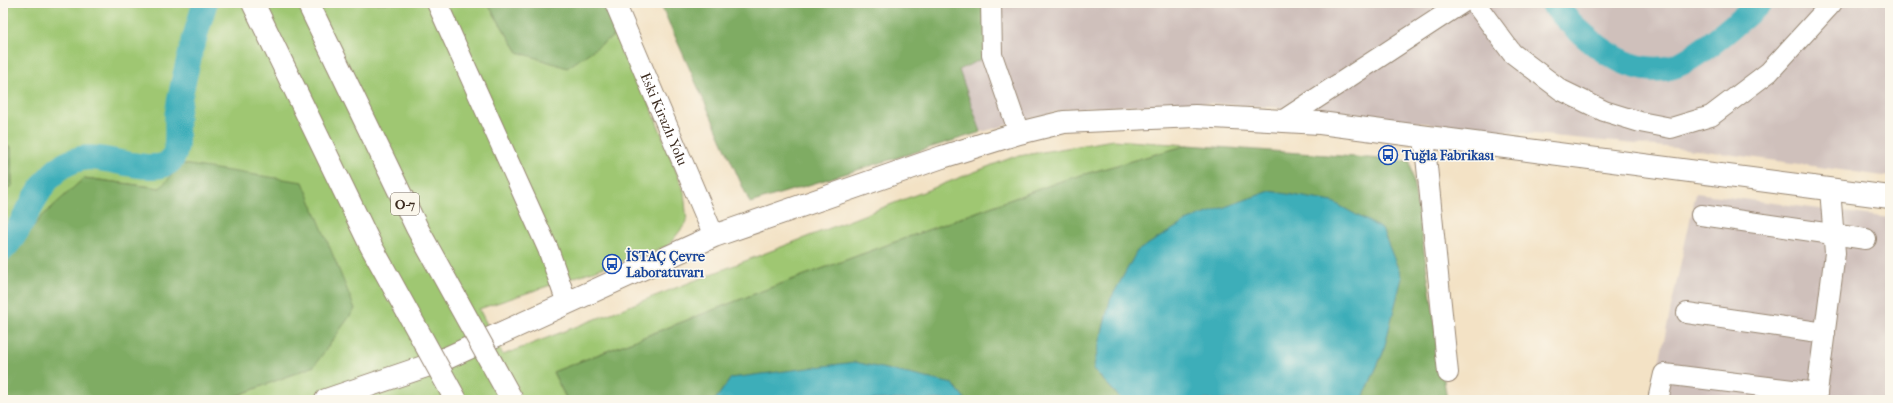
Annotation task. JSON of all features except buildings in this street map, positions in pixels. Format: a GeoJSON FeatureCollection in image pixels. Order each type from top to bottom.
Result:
{"type":"FeatureCollection","features":[{"type":"Feature","properties":{"kind":"main road"},"geometry":{"type":"LineString","coordinates":[[253,3],[371,246],[456,400]]}},
{"type":"Feature","properties":{"kind":"main road","name":"O-7"},"geometry":{"type":"LineString","coordinates":[[308,3],[417,228],[512,400]]}},
{"type":"Feature","properties":{"kind":"main road"},"geometry":{"type":"LineString","coordinates":[[326,400],[438,362],[714,236],[942,157],[1019,133],[1064,122],[1180,117],[1320,123],[1890,197]]}},
{"type":"Feature","properties":{"kind":"street"},"geometry":{"type":"LineString","coordinates":[[437,3],[548,249],[567,303]]}},
{"type":"Feature","properties":{"kind":"street","name":"Eski Kirazlı Yolu"},"geometry":{"type":"LineString","coordinates":[[615,3],[714,236]]}},
{"type":"Feature","properties":{"kind":"street"},"geometry":{"type":"LineString","coordinates":[[991,3],[992,55],[1019,133]]}},
{"type":"Feature","properties":{"kind":"street"},"geometry":{"type":"LineString","coordinates":[[1282,121],[1462,3]]}},
{"type":"Feature","properties":{"kind":"street"},"geometry":{"type":"LineString","coordinates":[[1475,3],[1512,53],[1561,90],[1604,111],[1640,122],[1671,128],[1711,116],[1768,72],[1832,3]]}},
{"type":"Feature","properties":{"kind":"street"},"geometry":{"type":"LineString","coordinates":[[1424,137],[1448,373]]}},
{"type":"Feature","properties":{"kind":"street"},"geometry":{"type":"LineString","coordinates":[[1658,400],[1664,374],[1816,397],[1835,252],[1830,189]]}},
{"type":"Feature","properties":{"kind":"street"},"geometry":{"type":"LineString","coordinates":[[1701,215],[1866,239]]}},
{"type":"Feature","properties":{"kind":"street"},"geometry":{"type":"LineString","coordinates":[[1687,313],[1825,333]]}},
{"type":"Feature","properties":{"kind":"shaded area"},"geometry":{"type":"Polygon","coordinates":[[[984,3],[1890,3],[1890,177],[1706,151],[1422,123],[1323,110],[1199,103],[1067,109],[981,132],[959,70],[985,57],[984,3]]]}},
{"type":"Feature","properties":{"kind":"shaded area"},"geometry":{"type":"Polygon","coordinates":[[[1696,193],[1890,218],[1890,400],[1651,400],[1696,193]]]}},
{"type":"Feature","properties":{"kind":"green space"},"geometry":{"type":"Polygon","coordinates":[[[3,3],[487,3],[518,52],[618,34],[604,3],[610,3],[684,191],[687,222],[668,246],[479,309],[503,355],[1013,157],[1113,140],[1188,145],[1064,180],[775,286],[553,372],[567,400],[226,400],[314,366],[160,188],[84,178],[3,267],[3,190],[12,186],[11,147],[3,147],[3,3]]]}},
{"type":"Feature","properties":{"kind":"green space"},"geometry":{"type":"Polygon","coordinates":[[[487,3],[604,3],[618,33],[567,68],[518,52],[487,3]]]}},
{"type":"Feature","properties":{"kind":"green space"},"geometry":{"type":"Polygon","coordinates":[[[660,3],[984,3],[986,57],[959,70],[981,132],[750,203],[660,3]]]}},
{"type":"Feature","properties":{"kind":"green space"},"geometry":{"type":"Polygon","coordinates":[[[1188,145],[1410,161],[1447,400],[1362,400],[1383,353],[1093,369],[1122,400],[966,400],[953,384],[731,378],[715,400],[567,400],[553,372],[775,286],[1064,180],[1188,145]]]}},
{"type":"Feature","properties":{"kind":"green space"},"geometry":{"type":"Polygon","coordinates":[[[3,147],[11,147],[12,186],[3,190],[3,147]]]}},
{"type":"Feature","properties":{"kind":"green space"},"geometry":{"type":"Polygon","coordinates":[[[182,164],[303,182],[355,309],[314,366],[226,400],[3,400],[3,267],[40,218],[84,178],[160,188],[182,164]]]}},
{"type":"Feature","properties":{"kind":"water"},"geometry":{"type":"Polygon","coordinates":[[[1270,191],[1333,202],[1382,229],[1402,278],[1383,353],[1362,400],[1122,400],[1093,369],[1110,300],[1137,251],[1188,220],[1270,191]]]}},
{"type":"Feature","properties":{"kind":"water"},"geometry":{"type":"Polygon","coordinates":[[[855,362],[953,384],[966,400],[715,400],[731,378],[855,362]]]}},
{"type":"Feature","properties":{"kind":"waterway"},"geometry":{"type":"LineString","coordinates":[[3,249],[13,237],[46,182],[56,171],[69,162],[85,158],[95,158],[145,166],[156,166],[165,164],[172,159],[176,150],[177,114],[182,86],[205,3]]}},
{"type":"Feature","properties":{"kind":"waterway"},"geometry":{"type":"LineString","coordinates":[[1552,3],[1576,29],[1606,52],[1623,62],[1640,67],[1657,69],[1675,66],[1695,55],[1719,38],[1760,3]]}},
{"type":"Feature","properties":{"kind":"place","name":"Tuğla Fabrikası"},"geometry":{"type":"Point","coordinates":[1388,155]}},
{"type":"Feature","properties":{"kind":"place","name":"İSTAÇ Çevre Laboratuvarı"},"geometry":{"type":"Point","coordinates":[612,264]}}]}
